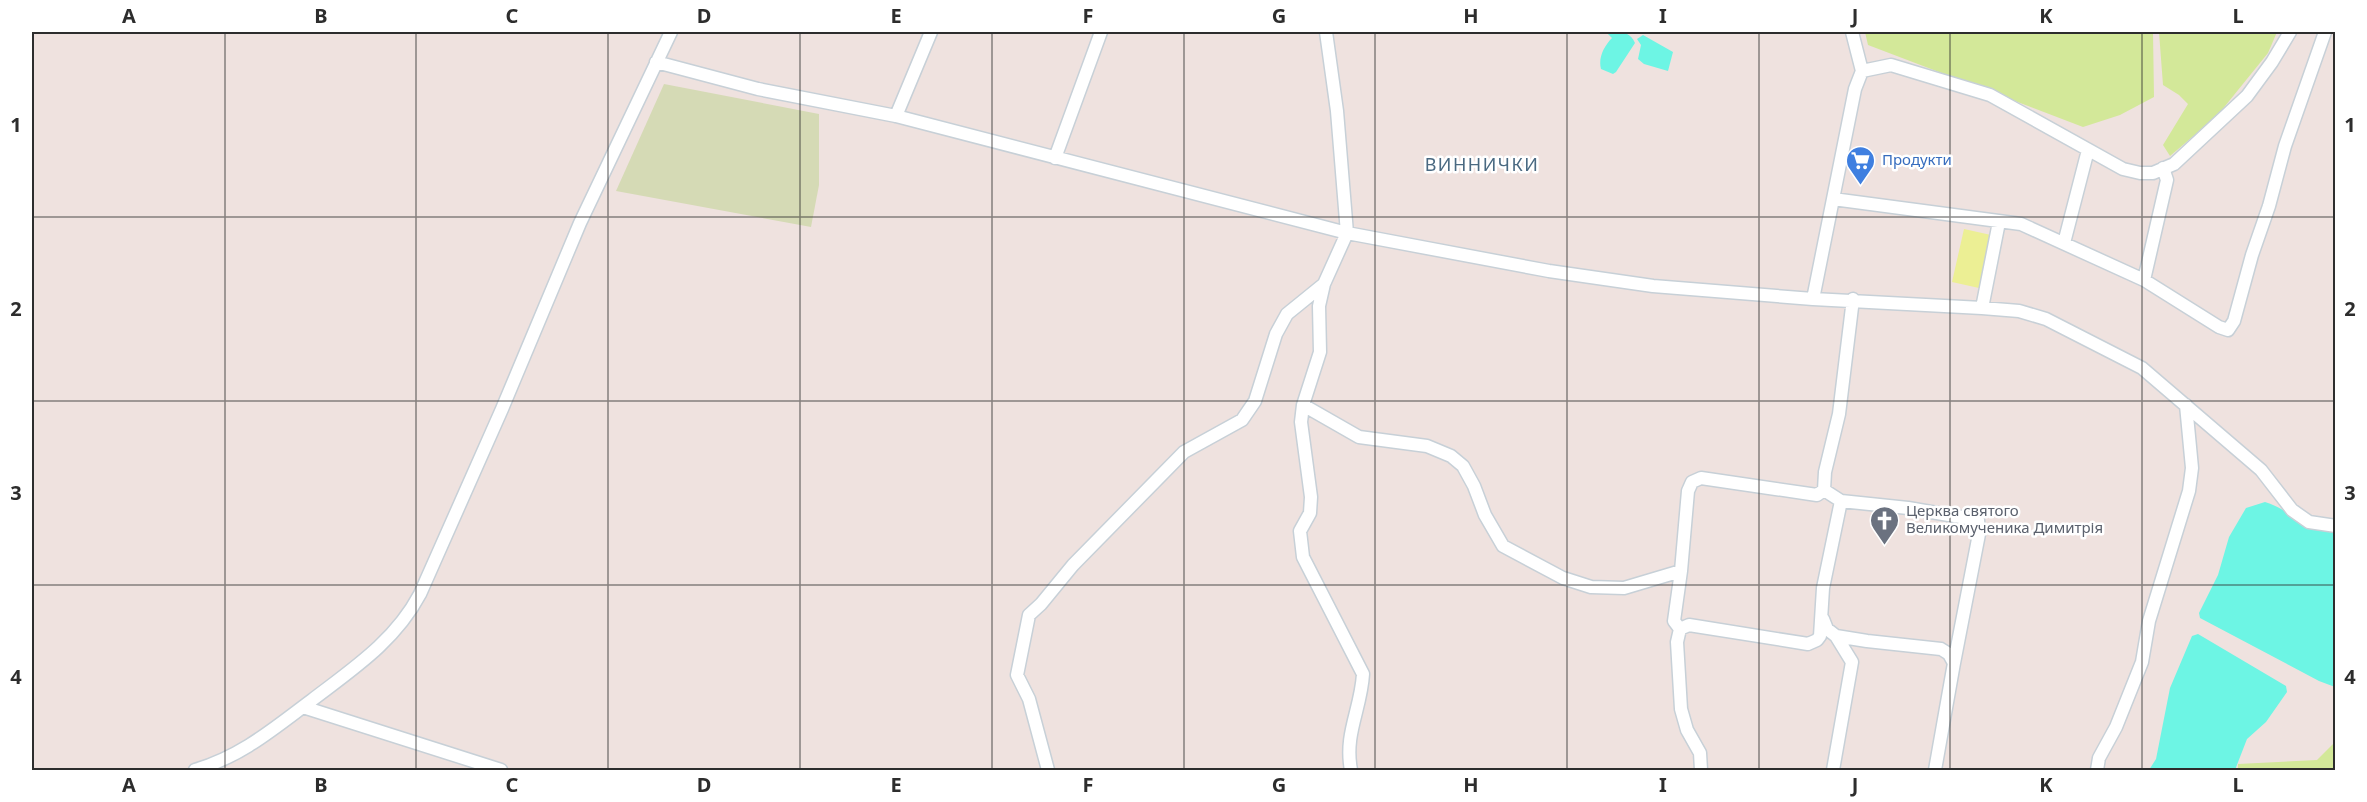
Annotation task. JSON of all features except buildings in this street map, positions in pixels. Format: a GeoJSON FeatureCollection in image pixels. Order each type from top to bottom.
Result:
{"type":"FeatureCollection","features":[{"type":"Feature","properties":{"kind":"street"},"geometry":{"type":"LineString","coordinates":[[195,771],[251,747],[376,651],[408,616],[420,594],[502,409],[579,223],[671,32]]}},
{"type":"Feature","properties":{"kind":"street"},"geometry":{"type":"LineString","coordinates":[[896,116],[931,32]]}},
{"type":"Feature","properties":{"kind":"street"},"geometry":{"type":"LineString","coordinates":[[1055,158],[1101,32]]}},
{"type":"Feature","properties":{"kind":"street"},"geometry":{"type":"LineString","coordinates":[[1326,32],[1337,111],[1347,233],[1324,284],[1319,306],[1320,352],[1303,405],[1302,443],[1311,497],[1310,513],[1300,531],[1303,557],[1363,674],[1360,698],[1349,739],[1348,754],[1351,771]]}},
{"type":"Feature","properties":{"kind":"street"},"geometry":{"type":"LineString","coordinates":[[1813,299],[1855,89],[1862,71],[1852,32]]}},
{"type":"Feature","properties":{"kind":"street"},"geometry":{"type":"LineString","coordinates":[[1862,71],[1890,65],[1990,95],[2123,169],[2153,173],[2174,164],[2247,96],[2290,32]]}},
{"type":"Feature","properties":{"kind":"street"},"geometry":{"type":"LineString","coordinates":[[1833,199],[2021,224],[2144,280],[2219,327],[2228,330],[2234,321],[2285,146],[2325,32]]}},
{"type":"Feature","properties":{"kind":"street"},"geometry":{"type":"LineString","coordinates":[[656,62],[758,89],[896,116],[1347,233],[1549,271],[1653,286],[1813,299],[1853,299],[2019,311],[2046,319],[2142,368],[2261,470],[2292,510],[2309,522],[2336,525]]}},
{"type":"Feature","properties":{"kind":"street"},"geometry":{"type":"LineString","coordinates":[[2064,243],[2088,150]]}},
{"type":"Feature","properties":{"kind":"street"},"geometry":{"type":"LineString","coordinates":[[2144,280],[2167,180],[2163,168]]}},
{"type":"Feature","properties":{"kind":"street"},"geometry":{"type":"LineString","coordinates":[[1982,308],[1999,222]]}},
{"type":"Feature","properties":{"kind":"street"},"geometry":{"type":"LineString","coordinates":[[1048,771],[1029,699],[1017,675],[1029,615],[1073,565],[1184,452],[1242,420],[1255,402],[1276,334],[1287,314],[1324,284]]}},
{"type":"Feature","properties":{"kind":"street"},"geometry":{"type":"LineString","coordinates":[[1824,490],[1825,471],[1839,414],[1853,299]]}},
{"type":"Feature","properties":{"kind":"street"},"geometry":{"type":"LineString","coordinates":[[1303,405],[1359,437],[1427,446],[1451,456],[1462,466],[1474,486],[1485,515],[1503,546],[1563,578],[1591,587],[1624,588],[1682,571]]}},
{"type":"Feature","properties":{"kind":"street"},"geometry":{"type":"LineString","coordinates":[[2097,771],[2099,758],[2116,727],[2142,662],[2149,621],[2189,491],[2192,468],[2186,405]]}},
{"type":"Feature","properties":{"kind":"street"},"geometry":{"type":"LineString","coordinates":[[1701,771],[1700,753],[1687,730],[1682,709],[1677,642],[1680,629],[1674,621],[1682,571],[1688,491],[1692,482],[1701,478],[1817,495],[1824,490]]}},
{"type":"Feature","properties":{"kind":"street"},"geometry":{"type":"LineString","coordinates":[[1824,490],[1841,501],[1908,508],[1978,520],[1978,534],[1935,771]]}},
{"type":"Feature","properties":{"kind":"street"},"geometry":{"type":"LineString","coordinates":[[1680,629],[1689,625],[1808,644],[1817,640],[1820,636],[1823,615],[1823,588],[1841,501]]}},
{"type":"Feature","properties":{"kind":"street"},"geometry":{"type":"LineString","coordinates":[[1823,615],[1827,629],[1836,636],[1852,663],[1833,771]]}},
{"type":"Feature","properties":{"kind":"street"},"geometry":{"type":"LineString","coordinates":[[1836,636],[1941,649],[1949,654],[1954,663]]}},
{"type":"Feature","properties":{"kind":"street"},"geometry":{"type":"LineString","coordinates":[[303,706],[501,771]]}},
{"type":"Feature","properties":{"kind":"green space"},"geometry":{"type":"Polygon","coordinates":[[[1865,32],[2153,32],[2154,97],[2120,115],[2083,127],[1868,45],[1865,32]]]}},
{"type":"Feature","properties":{"kind":"green space"},"geometry":{"type":"Polygon","coordinates":[[[2159,32],[2277,32],[2268,53],[2217,116],[2170,156],[2163,145],[2188,104],[2163,85],[2159,32]]]}},
{"type":"Feature","properties":{"kind":"green space"},"geometry":{"type":"Polygon","coordinates":[[[664,84],[819,114],[819,185],[811,227],[616,191],[664,84]]]}},
{"type":"Feature","properties":{"kind":"green space"},"geometry":{"type":"Polygon","coordinates":[[[1964,229],[1991,235],[1979,288],[1952,282],[1964,229]]]}},
{"type":"Feature","properties":{"kind":"green space"},"geometry":{"type":"Polygon","coordinates":[[[2335,742],[2335,770],[2238,770],[2238,764],[2317,760],[2335,742]]]}},
{"type":"Feature","properties":{"kind":"water"},"geometry":{"type":"Polygon","coordinates":[[[1606,32],[1627,34],[1635,43],[1613,74],[1601,69],[1600,65],[1602,52],[1612,38],[1606,32]]]}},
{"type":"Feature","properties":{"kind":"water"},"geometry":{"type":"Polygon","coordinates":[[[1643,35],[1673,52],[1668,71],[1644,64],[1638,59],[1641,45],[1637,39],[1643,35]]]}},
{"type":"Feature","properties":{"kind":"water"},"geometry":{"type":"Polygon","coordinates":[[[2265,502],[2313,529],[2335,530],[2335,687],[2319,681],[2200,618],[2199,613],[2218,575],[2229,537],[2246,508],[2265,502]]]}},
{"type":"Feature","properties":{"kind":"water"},"geometry":{"type":"Polygon","coordinates":[[[2198,634],[2286,686],[2287,692],[2266,722],[2247,739],[2235,770],[2149,770],[2156,759],[2170,688],[2192,636],[2198,634]]]}},
{"type":"Feature","properties":{"kind":"place","name":"Продукти"},"geometry":{"type":"Point","coordinates":[1861,186]}},
{"type":"Feature","properties":{"kind":"place","name":"Церква святого Великомученика Димитрія"},"geometry":{"type":"Point","coordinates":[1885,546]}},
{"type":"Feature","properties":{"kind":"district","name":"ВИННИЧКИ"},"geometry":{"type":"Point","coordinates":[1482,165]}}]}
